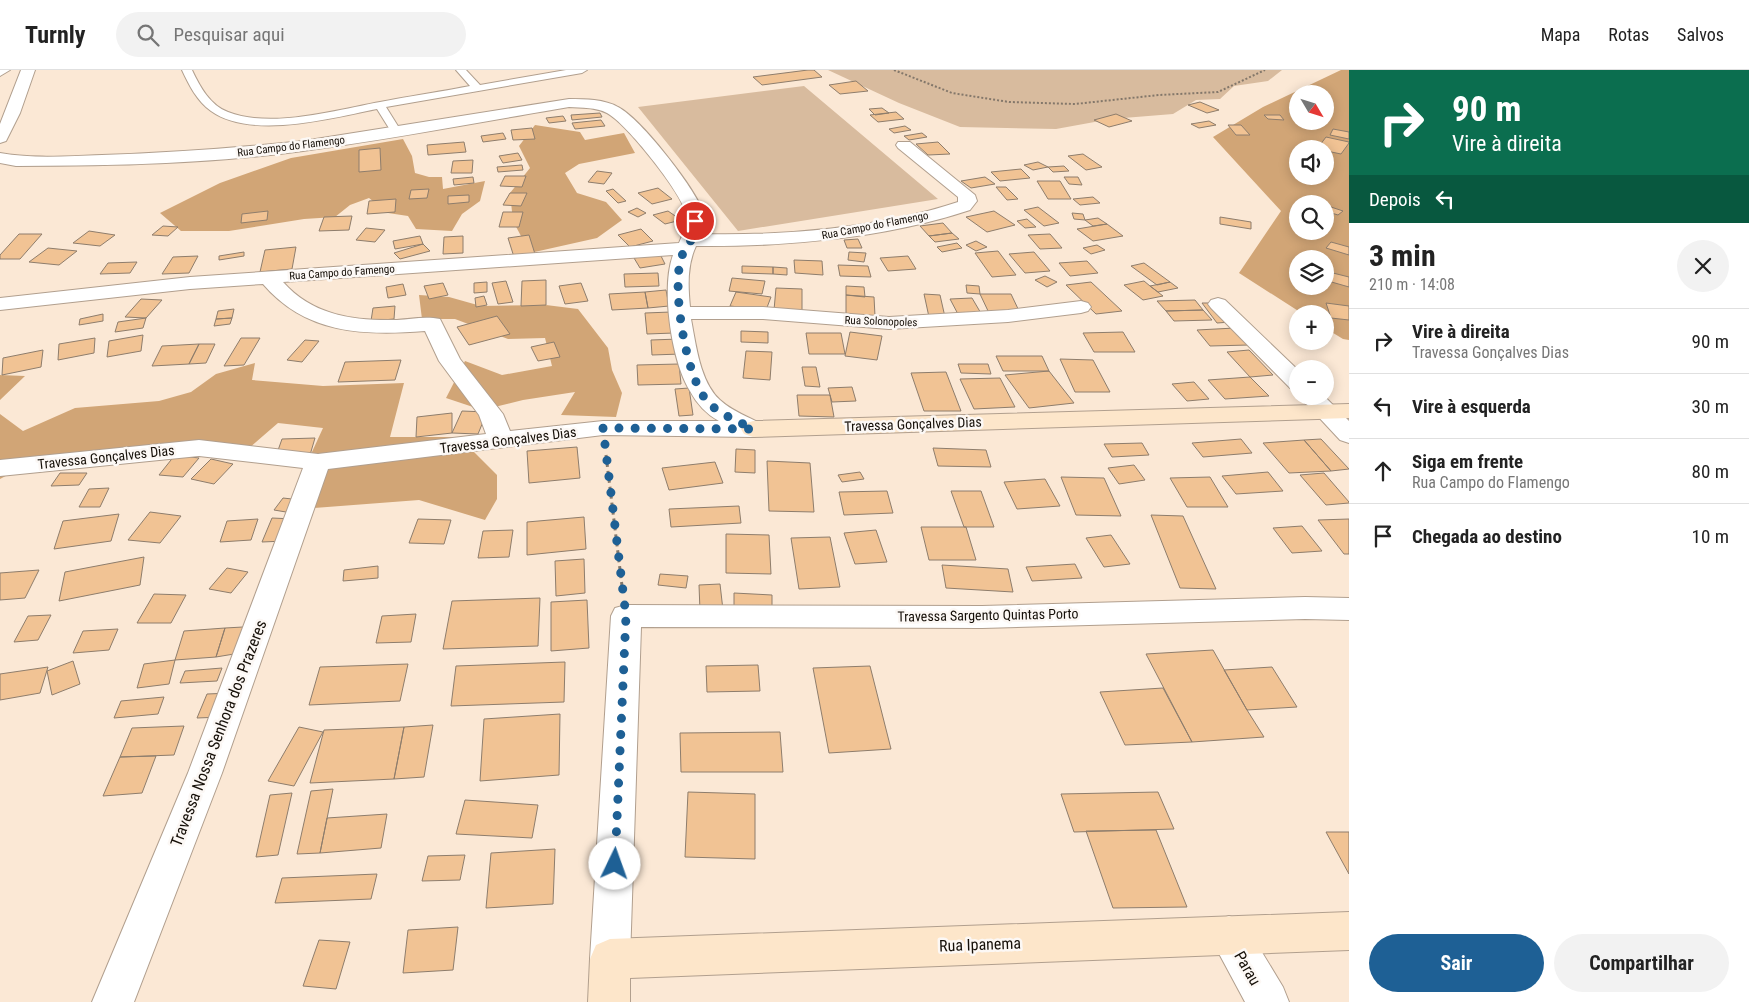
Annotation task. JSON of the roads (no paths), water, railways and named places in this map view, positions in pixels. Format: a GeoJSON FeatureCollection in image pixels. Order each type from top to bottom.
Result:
{"type":"FeatureCollection","features":[{"type":"Feature","properties":{"kind":"street"},"geometry":{"type":"LineString","coordinates":[[0,72],[4,70]]}},
{"type":"Feature","properties":{"kind":"street"},"geometry":{"type":"LineString","coordinates":[[0,138],[16,108],[19,93],[28,70]]}},
{"type":"Feature","properties":{"kind":"street","name":"Rua Campo do Flamengo"},"geometry":{"type":"LineString","coordinates":[[0,158],[30,161],[189,156],[303,146],[542,107],[587,104],[613,111],[629,122],[692,203],[695,216],[688,244],[799,239],[878,226],[964,206],[968,201],[966,195],[904,145]]}},
{"type":"Feature","properties":{"kind":"street"},"geometry":{"type":"LineString","coordinates":[[688,244],[677,286],[688,362],[695,383],[707,401],[717,410],[753,429]]}},
{"type":"Feature","properties":{"kind":"street","name":"Rua Campo do Famengo"},"geometry":{"type":"LineString","coordinates":[[0,304],[190,283],[688,244]]}},
{"type":"Feature","properties":{"kind":"street"},"geometry":{"type":"LineString","coordinates":[[268,277],[276,289],[293,305],[338,323],[381,328],[432,324],[450,361],[491,414],[501,441]]}},
{"type":"Feature","properties":{"kind":"street"},"geometry":{"type":"LineString","coordinates":[[1218,304],[1289,374]]}},
{"type":"Feature","properties":{"kind":"street","name":"Rua Solonopoles"},"geometry":{"type":"LineString","coordinates":[[681,313],[763,314],[889,323],[1008,316],[1081,307]]}},
{"type":"Feature","properties":{"kind":"street"},"geometry":{"type":"LineString","coordinates":[[1329,406],[1349,435]]}},
{"type":"Feature","properties":{"kind":"street","name":"Travessa Gonçalves Dias"},"geometry":{"type":"LineString","coordinates":[[0,468],[199,448],[318,462],[603,428],[753,429],[1329,406]]}},
{"type":"Feature","properties":{"kind":"street","name":"Travessa Nossa Senhora dos Prazeres"},"geometry":{"type":"LineString","coordinates":[[113,1002],[205,773],[318,462]]}},
{"type":"Feature","properties":{"kind":"street","name":"Travessa Sargento Quintas Porto"},"geometry":{"type":"LineString","coordinates":[[610,959],[626,616],[982,616],[1305,608],[1349,610]]}},
{"type":"Feature","properties":{"kind":"street","name":"Rua Ipanema"},"geometry":{"type":"LineString","coordinates":[[610,959],[1229,934],[1349,931]]}},
{"type":"Feature","properties":{"kind":"street","name":"Parau"},"geometry":{"type":"LineString","coordinates":[[1229,934],[1268,1002]]}},
{"type":"Feature","properties":{"kind":"street"},"geometry":{"type":"LineString","coordinates":[[609,1002],[610,959]]}},
{"type":"Feature","properties":{"kind":"lane"},"geometry":{"type":"LineString","coordinates":[[187,70],[199,93],[209,106],[226,115],[246,120],[302,118],[582,70]]}},
{"type":"Feature","properties":{"kind":"lane"},"geometry":{"type":"LineString","coordinates":[[461,70],[477,88]]}},
{"type":"Feature","properties":{"kind":"lane"},"geometry":{"type":"LineString","coordinates":[[380,105],[396,131]]}}]}
